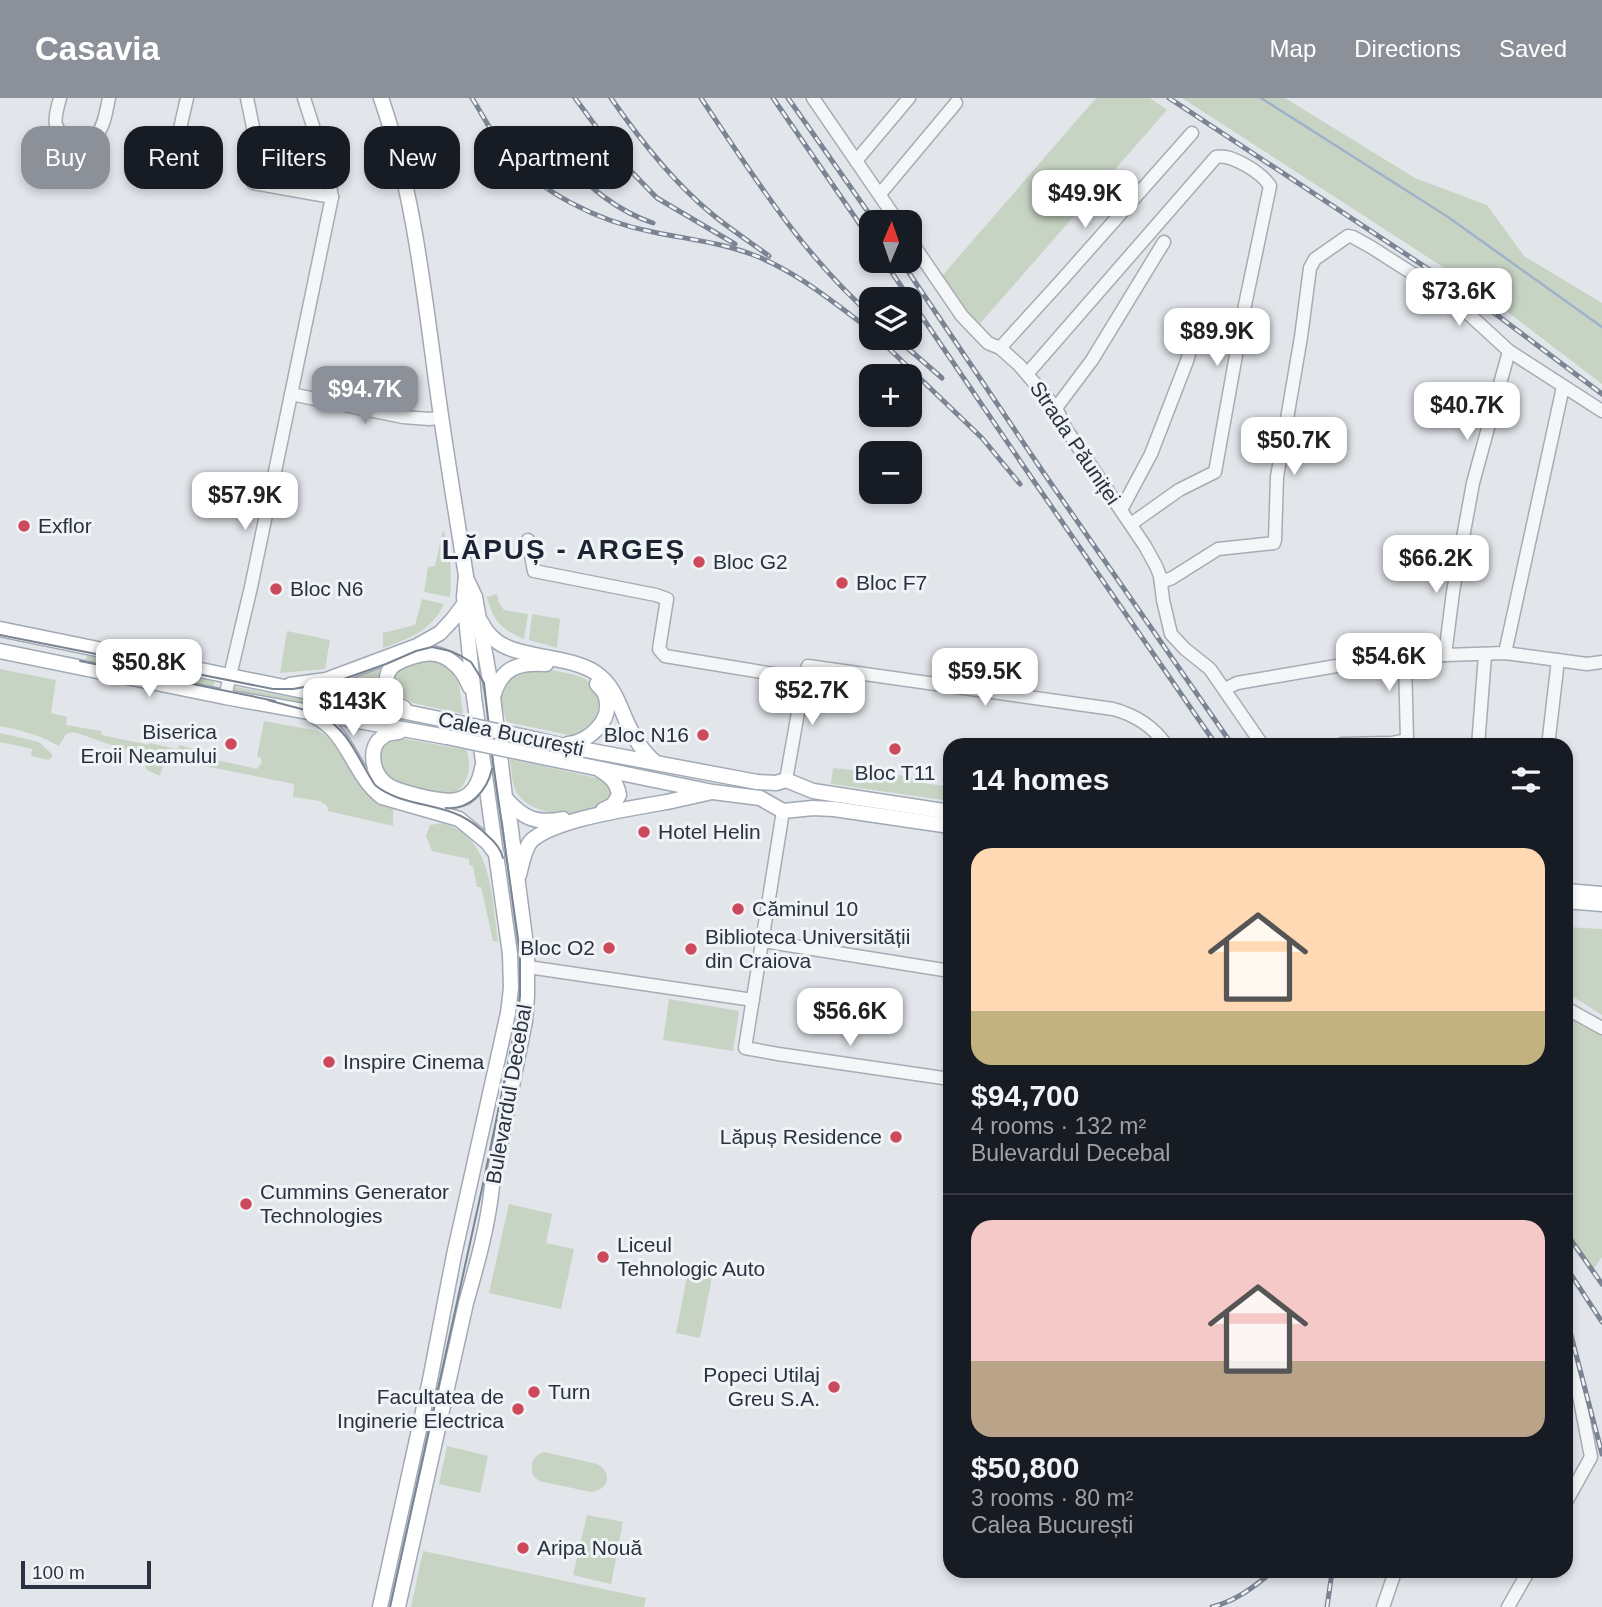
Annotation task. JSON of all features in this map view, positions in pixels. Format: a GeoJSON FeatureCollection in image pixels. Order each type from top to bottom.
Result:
{"type":"FeatureCollection","features":[{"type":"Feature","properties":{"kind":"main road","name":"Bulevardul Decebal"},"geometry":{"type":"LineString","coordinates":[[381,98],[397,148],[412,212],[466,576],[475,597],[493,697],[527,953],[526,1016],[489,1212],[398,1607]]}},
{"type":"Feature","properties":{"kind":"main road","name":"Bulevardul Decebal"},"geometry":{"type":"LineString","coordinates":[[380,1607],[508,1013],[511,965],[474,697],[464,597],[466,576]]}},
{"type":"Feature","properties":{"kind":"main road"},"geometry":{"type":"LineString","coordinates":[[271,684],[291,685],[326,680],[417,646],[440,633],[465,603]]}},
{"type":"Feature","properties":{"kind":"main road"},"geometry":{"type":"LineString","coordinates":[[478,616],[493,639],[512,649],[559,659],[596,673],[619,701],[629,727],[646,755],[656,763]]}},
{"type":"Feature","properties":{"kind":"main road","name":"Calea București"},"geometry":{"type":"LineString","coordinates":[[0,629],[411,712],[559,745],[757,782],[786,783],[813,791],[943,811]]}},
{"type":"Feature","properties":{"kind":"main road","name":"Calea București"},"geometry":{"type":"LineString","coordinates":[[0,651],[225,697],[447,737],[713,792],[760,798],[783,808],[834,809],[943,825]]}},
{"type":"Feature","properties":{"kind":"main road"},"geometry":{"type":"LineString","coordinates":[[411,712],[390,700],[388,672],[392,666],[423,654],[435,654],[453,662],[464,673],[474,697]]}},
{"type":"Feature","properties":{"kind":"main road"},"geometry":{"type":"LineString","coordinates":[[493,697],[498,682],[513,667],[531,663],[548,664],[587,676],[599,686],[606,697],[607,710],[595,732],[576,743],[559,745]]}},
{"type":"Feature","properties":{"kind":"main road"},"geometry":{"type":"LineString","coordinates":[[305,712],[325,722],[336,732],[366,783],[382,797],[459,819],[477,833],[497,856]]}},
{"type":"Feature","properties":{"kind":"main road"},"geometry":{"type":"LineString","coordinates":[[407,730],[384,735],[376,744],[373,754],[378,774],[392,787],[446,802],[460,800],[467,797],[477,782],[483,763]]}},
{"type":"Feature","properties":{"kind":"main road"},"geometry":{"type":"LineString","coordinates":[[505,797],[523,816],[550,822],[604,810],[613,805],[620,795],[617,784],[599,769]]}},
{"type":"Feature","properties":{"kind":"main road"},"geometry":{"type":"LineString","coordinates":[[786,783],[801,796],[799,803],[783,808],[769,795],[772,788],[786,783]]}},
{"type":"Feature","properties":{"kind":"main road"},"geometry":{"type":"LineString","coordinates":[[517,881],[527,848],[542,833],[561,825],[620,810],[713,792]]}},
{"type":"Feature","properties":{"kind":"main road"},"geometry":{"type":"LineString","coordinates":[[1573,892],[1602,894]]}},
{"type":"Feature","properties":{"kind":"main road"},"geometry":{"type":"LineString","coordinates":[[1573,902],[1602,904]]}},
{"type":"Feature","properties":{"kind":"street"},"geometry":{"type":"LineString","coordinates":[[60,98],[55,121],[57,128],[64,137],[88,142],[103,125],[109,98]]}},
{"type":"Feature","properties":{"kind":"street"},"geometry":{"type":"LineString","coordinates":[[181,126],[187,98]]}},
{"type":"Feature","properties":{"kind":"street"},"geometry":{"type":"LineString","coordinates":[[247,98],[256,142],[253,183],[331,197]]}},
{"type":"Feature","properties":{"kind":"street"},"geometry":{"type":"LineString","coordinates":[[225,697],[251,587],[331,197],[327,170],[304,98]]}},
{"type":"Feature","properties":{"kind":"street"},"geometry":{"type":"LineString","coordinates":[[813,98],[890,210]]}},
{"type":"Feature","properties":{"kind":"street"},"geometry":{"type":"LineString","coordinates":[[856,161],[909,98]]}},
{"type":"Feature","properties":{"kind":"street"},"geometry":{"type":"LineString","coordinates":[[880,194],[956,103]]}},
{"type":"Feature","properties":{"kind":"street"},"geometry":{"type":"LineString","coordinates":[[1000,348],[1192,133]]}},
{"type":"Feature","properties":{"kind":"street","name":"Strada Păuniței"},"geometry":{"type":"LineString","coordinates":[[1027,373],[1216,157],[1222,155],[1235,160],[1265,178],[1270,186],[1215,472],[1179,489],[1130,524]]}},
{"type":"Feature","properties":{"kind":"street"},"geometry":{"type":"LineString","coordinates":[[1161,582],[1218,549],[1274,544],[1277,477],[1310,268],[1315,259],[1348,236],[1432,286],[1461,307],[1509,351],[1602,411]]}},
{"type":"Feature","properties":{"kind":"street"},"geometry":{"type":"LineString","coordinates":[[1056,408],[1092,360],[1164,242]]}},
{"type":"Feature","properties":{"kind":"street","name":"Strada Păuniței"},"geometry":{"type":"LineString","coordinates":[[922,258],[962,316],[988,343],[1000,348],[1027,373],[1056,408],[1066,429],[1156,566],[1171,634],[1210,669],[1258,738]]}},
{"type":"Feature","properties":{"kind":"street"},"geometry":{"type":"LineString","coordinates":[[1121,510],[1151,454],[1187,361],[1200,316]]}},
{"type":"Feature","properties":{"kind":"street"},"geometry":{"type":"LineString","coordinates":[[1445,655],[1453,592],[1473,483],[1509,351]]}},
{"type":"Feature","properties":{"kind":"street"},"geometry":{"type":"LineString","coordinates":[[1506,653],[1563,387]]}},
{"type":"Feature","properties":{"kind":"street"},"geometry":{"type":"LineString","coordinates":[[291,394],[403,417],[441,418]]}},
{"type":"Feature","properties":{"kind":"street"},"geometry":{"type":"LineString","coordinates":[[528,540],[534,571],[667,599],[659,649],[666,656],[804,679]]}},
{"type":"Feature","properties":{"kind":"street"},"geometry":{"type":"LineString","coordinates":[[1225,690],[1237,683],[1354,663],[1445,655],[1506,653],[1587,664],[1602,662]]}},
{"type":"Feature","properties":{"kind":"street"},"geometry":{"type":"LineString","coordinates":[[1479,738],[1485,654]]}},
{"type":"Feature","properties":{"kind":"street"},"geometry":{"type":"LineString","coordinates":[[1405,659],[1406,738]]}},
{"type":"Feature","properties":{"kind":"street"},"geometry":{"type":"LineString","coordinates":[[1549,738],[1558,660]]}},
{"type":"Feature","properties":{"kind":"street"},"geometry":{"type":"LineString","coordinates":[[786,783],[808,666],[1113,709],[1142,720],[1161,738]]}},
{"type":"Feature","properties":{"kind":"street"},"geometry":{"type":"LineString","coordinates":[[783,808],[745,1048],[943,1078]]}},
{"type":"Feature","properties":{"kind":"street"},"geometry":{"type":"LineString","coordinates":[[762,941],[943,970]]}},
{"type":"Feature","properties":{"kind":"street"},"geometry":{"type":"LineString","coordinates":[[527,967],[752,1000]]}},
{"type":"Feature","properties":{"kind":"street"},"geometry":{"type":"LineString","coordinates":[[1573,1012],[1602,1028]]}},
{"type":"Feature","properties":{"kind":"street"},"geometry":{"type":"LineString","coordinates":[[1573,1370],[1591,1457],[1573,1489]]}},
{"type":"Feature","properties":{"kind":"street"},"geometry":{"type":"LineString","coordinates":[[1383,1607],[1393,1578]]}},
{"type":"Feature","properties":{"kind":"street"},"geometry":{"type":"LineString","coordinates":[[1508,1607],[1525,1578]]}},
{"type":"Feature","properties":{"kind":"green space"},"geometry":{"type":"Polygon","coordinates":[[[1096,98],[1150,98],[1167,110],[977,327],[970,321],[942,276],[1096,98]]]}},
{"type":"Feature","properties":{"kind":"green space"},"geometry":{"type":"Polygon","coordinates":[[[1182,98],[1285,98],[1415,178],[1487,205],[1524,256],[1602,303],[1602,384],[1480,291],[1182,98]]]}},
{"type":"Feature","properties":{"kind":"green space"},"geometry":{"type":"Polygon","coordinates":[[[443,530],[450,563],[450,597],[424,592],[428,567],[435,566],[443,530]]]}},
{"type":"Feature","properties":{"kind":"green space"},"geometry":{"type":"Polygon","coordinates":[[[497,594],[504,610],[528,614],[524,639],[504,628],[492,612],[487,597],[497,594]]]}},
{"type":"Feature","properties":{"kind":"green space"},"geometry":{"type":"Polygon","coordinates":[[[422,599],[444,604],[439,614],[426,628],[383,648],[383,633],[415,625],[422,599]]]}},
{"type":"Feature","properties":{"kind":"green space"},"geometry":{"type":"Polygon","coordinates":[[[532,614],[560,619],[557,648],[529,640],[532,614]]]}},
{"type":"Feature","properties":{"kind":"green space"},"geometry":{"type":"Polygon","coordinates":[[[287,631],[330,640],[325,669],[280,673],[287,631]]]}},
{"type":"Feature","properties":{"kind":"green space"},"geometry":{"type":"Polygon","coordinates":[[[87,655],[215,681],[213,687],[86,660],[87,655]]]}},
{"type":"Feature","properties":{"kind":"green space"},"geometry":{"type":"Polygon","coordinates":[[[435,659],[451,665],[459,684],[463,714],[413,703],[396,693],[393,683],[397,669],[410,663],[435,659]]]}},
{"type":"Feature","properties":{"kind":"green space"},"geometry":{"type":"Polygon","coordinates":[[[0,669],[56,680],[51,713],[67,717],[66,725],[101,731],[102,735],[149,745],[178,749],[179,745],[208,753],[208,758],[257,769],[262,762],[260,757],[257,757],[264,721],[318,731],[329,737],[376,804],[393,809],[393,826],[328,811],[327,806],[320,801],[293,797],[294,784],[165,758],[160,776],[147,770],[141,757],[132,750],[74,732],[66,734],[59,746],[30,733],[0,726],[0,669]]]}},
{"type":"Feature","properties":{"kind":"green space"},"geometry":{"type":"Polygon","coordinates":[[[380,669],[380,696],[335,688],[335,684],[380,669]]]}},
{"type":"Feature","properties":{"kind":"green space"},"geometry":{"type":"Polygon","coordinates":[[[548,669],[581,677],[594,688],[599,703],[598,711],[591,726],[582,733],[574,736],[507,722],[501,694],[505,683],[516,671],[548,669]]]}},
{"type":"Feature","properties":{"kind":"green space"},"geometry":{"type":"Polygon","coordinates":[[[231,686],[421,722],[420,725],[230,690],[231,686]]]}},
{"type":"Feature","properties":{"kind":"green space"},"geometry":{"type":"Polygon","coordinates":[[[0,733],[39,742],[52,757],[48,760],[31,756],[32,749],[0,742],[0,733]]]}},
{"type":"Feature","properties":{"kind":"green space"},"geometry":{"type":"Polygon","coordinates":[[[393,739],[467,750],[469,767],[465,782],[458,791],[443,796],[396,782],[382,768],[381,761],[384,748],[393,739]]]}},
{"type":"Feature","properties":{"kind":"green space"},"geometry":{"type":"Polygon","coordinates":[[[510,759],[597,778],[608,786],[612,798],[591,809],[578,812],[565,814],[540,810],[528,804],[516,792],[510,759]]]}},
{"type":"Feature","properties":{"kind":"green space"},"geometry":{"type":"Polygon","coordinates":[[[833,768],[924,778],[923,783],[943,786],[943,800],[831,784],[833,768]]]}},
{"type":"Feature","properties":{"kind":"green space"},"geometry":{"type":"Polygon","coordinates":[[[443,823],[467,836],[482,858],[490,886],[498,941],[493,941],[481,887],[477,887],[469,859],[432,851],[426,836],[430,825],[443,823]]]}},
{"type":"Feature","properties":{"kind":"green space"},"geometry":{"type":"Polygon","coordinates":[[[1573,927],[1602,929],[1602,1015],[1573,996],[1573,927]]]}},
{"type":"Feature","properties":{"kind":"green space"},"geometry":{"type":"Polygon","coordinates":[[[669,999],[739,1011],[733,1051],[663,1040],[669,999]]]}},
{"type":"Feature","properties":{"kind":"green space"},"geometry":{"type":"Polygon","coordinates":[[[1573,1015],[1602,1034],[1602,1257],[1593,1270],[1573,1240],[1573,1015]]]}},
{"type":"Feature","properties":{"kind":"green space"},"geometry":{"type":"Polygon","coordinates":[[[509,1204],[552,1214],[546,1243],[574,1249],[561,1309],[489,1293],[509,1204]]]}},
{"type":"Feature","properties":{"kind":"green space"},"geometry":{"type":"Polygon","coordinates":[[[688,1272],[712,1277],[700,1338],[676,1333],[688,1272]]]}},
{"type":"Feature","properties":{"kind":"green space"},"geometry":{"type":"Polygon","coordinates":[[[447,1446],[488,1456],[480,1493],[439,1484],[447,1446]]]}},
{"type":"Feature","properties":{"kind":"green space"},"geometry":{"type":"Polygon","coordinates":[[[544,1452],[597,1464],[607,1476],[605,1485],[591,1492],[539,1481],[533,1475],[532,1464],[534,1458],[544,1452]]]}},
{"type":"Feature","properties":{"kind":"green space"},"geometry":{"type":"Polygon","coordinates":[[[587,1515],[623,1522],[611,1584],[573,1575],[587,1515]]]}},
{"type":"Feature","properties":{"kind":"green space"},"geometry":{"type":"Polygon","coordinates":[[[423,1551],[646,1598],[644,1607],[411,1607],[423,1551]]]}},
{"type":"Feature","properties":{"kind":"waterway"},"geometry":{"type":"LineString","coordinates":[[1261,98],[1448,217],[1602,327]]}},
{"type":"Feature","properties":{"kind":"tram line"},"geometry":{"type":"LineString","coordinates":[[0,635],[273,689],[293,689],[338,681],[432,647],[450,651],[471,662],[484,683],[520,953],[520,996],[483,1184],[390,1607]]}},
{"type":"Feature","properties":{"kind":"tram line"},"geometry":{"type":"LineString","coordinates":[[80,661],[275,701]]}},
{"type":"Feature","properties":{"kind":"tram line"},"geometry":{"type":"LineString","coordinates":[[268,700],[308,711],[330,721],[346,737],[375,785],[384,792],[465,818],[493,841],[503,858]]}},
{"type":"Feature","properties":{"kind":"tram line"},"geometry":{"type":"LineString","coordinates":[[446,808],[463,806],[476,798],[486,785],[492,769]]}},
{"type":"Feature","properties":{"kind":"railway"},"geometry":{"type":"LineString","coordinates":[[472,98],[494,135],[517,163],[533,178],[570,203],[633,227],[727,246],[751,254],[814,288],[859,321]]}},
{"type":"Feature","properties":{"kind":"railway"},"geometry":{"type":"LineString","coordinates":[[575,98],[622,162],[657,198],[735,244]]}},
{"type":"Feature","properties":{"kind":"railway"},"geometry":{"type":"LineString","coordinates":[[611,98],[645,144],[683,188],[719,220],[769,256]]}},
{"type":"Feature","properties":{"kind":"railway"},"geometry":{"type":"LineString","coordinates":[[701,98],[779,212],[823,266],[859,304]]}},
{"type":"Feature","properties":{"kind":"railway"},"geometry":{"type":"LineString","coordinates":[[773,98],[859,223]]}},
{"type":"Feature","properties":{"kind":"railway"},"geometry":{"type":"LineString","coordinates":[[788,98],[867,210]]}},
{"type":"Feature","properties":{"kind":"railway"},"geometry":{"type":"LineString","coordinates":[[1169,98],[1489,309],[1602,394]]}},
{"type":"Feature","properties":{"kind":"railway"},"geometry":{"type":"LineString","coordinates":[[594,189],[627,212],[653,223]]}},
{"type":"Feature","properties":{"kind":"railway"},"geometry":{"type":"LineString","coordinates":[[892,273],[1211,738]]}},
{"type":"Feature","properties":{"kind":"railway"},"geometry":{"type":"LineString","coordinates":[[909,273],[1227,738]]}},
{"type":"Feature","properties":{"kind":"railway"},"geometry":{"type":"LineString","coordinates":[[890,350],[982,438],[1020,484]]}},
{"type":"Feature","properties":{"kind":"railway"},"geometry":{"type":"LineString","coordinates":[[910,350],[942,378]]}},
{"type":"Feature","properties":{"kind":"railway"},"geometry":{"type":"LineString","coordinates":[[1573,1243],[1602,1284]]}},
{"type":"Feature","properties":{"kind":"railway"},"geometry":{"type":"LineString","coordinates":[[1573,1278],[1602,1322]]}},
{"type":"Feature","properties":{"kind":"railway"},"geometry":{"type":"LineString","coordinates":[[1573,1343],[1602,1454]]}},
{"type":"Feature","properties":{"kind":"railway"},"geometry":{"type":"LineString","coordinates":[[1212,1607],[1237,1597],[1264,1578]]}},
{"type":"Feature","properties":{"kind":"railway"},"geometry":{"type":"LineString","coordinates":[[1327,1607],[1331,1578]]}},
{"type":"Feature","properties":{"kind":"place","name":"Exflor"},"geometry":{"type":"Point","coordinates":[24,526]}},
{"type":"Feature","properties":{"kind":"place","name":"Bloc G2"},"geometry":{"type":"Point","coordinates":[699,562]}},
{"type":"Feature","properties":{"kind":"place","name":"Bloc F7"},"geometry":{"type":"Point","coordinates":[842,583]}},
{"type":"Feature","properties":{"kind":"place","name":"Bloc N6"},"geometry":{"type":"Point","coordinates":[276,589]}},
{"type":"Feature","properties":{"kind":"place","name":"Bloc N16"},"geometry":{"type":"Point","coordinates":[703,735]}},
{"type":"Feature","properties":{"kind":"place","name":"Biserica Eroii Neamului"},"geometry":{"type":"Point","coordinates":[231,744]}},
{"type":"Feature","properties":{"kind":"place","name":"Bloc T11"},"geometry":{"type":"Point","coordinates":[895,749]}},
{"type":"Feature","properties":{"kind":"place","name":"Hotel Helin"},"geometry":{"type":"Point","coordinates":[644,832]}},
{"type":"Feature","properties":{"kind":"place","name":"Căminul 10"},"geometry":{"type":"Point","coordinates":[738,909]}},
{"type":"Feature","properties":{"kind":"place","name":"Bloc O2"},"geometry":{"type":"Point","coordinates":[609,948]}},
{"type":"Feature","properties":{"kind":"place","name":"Biblioteca Universității din Craiova"},"geometry":{"type":"Point","coordinates":[691,949]}},
{"type":"Feature","properties":{"kind":"place","name":"Inspire Cinema"},"geometry":{"type":"Point","coordinates":[329,1062]}},
{"type":"Feature","properties":{"kind":"place","name":"Lăpuș Residence"},"geometry":{"type":"Point","coordinates":[896,1137]}},
{"type":"Feature","properties":{"kind":"place","name":"Cummins Generator Technologies"},"geometry":{"type":"Point","coordinates":[246,1204]}},
{"type":"Feature","properties":{"kind":"place","name":"Liceul Tehnologic Auto"},"geometry":{"type":"Point","coordinates":[603,1257]}},
{"type":"Feature","properties":{"kind":"place","name":"Popeci Utilaj Greu S.A."},"geometry":{"type":"Point","coordinates":[834,1387]}},
{"type":"Feature","properties":{"kind":"place","name":"Turn"},"geometry":{"type":"Point","coordinates":[534,1392]}},
{"type":"Feature","properties":{"kind":"place","name":"Facultatea de Inginerie Electrica"},"geometry":{"type":"Point","coordinates":[518,1409]}},
{"type":"Feature","properties":{"kind":"place","name":"Aripa Nouă"},"geometry":{"type":"Point","coordinates":[523,1548]}},
{"type":"Feature","properties":{"kind":"district","name":"LĂPUȘ - ARGEȘ"},"geometry":{"type":"Point","coordinates":[564,549]}}]}
